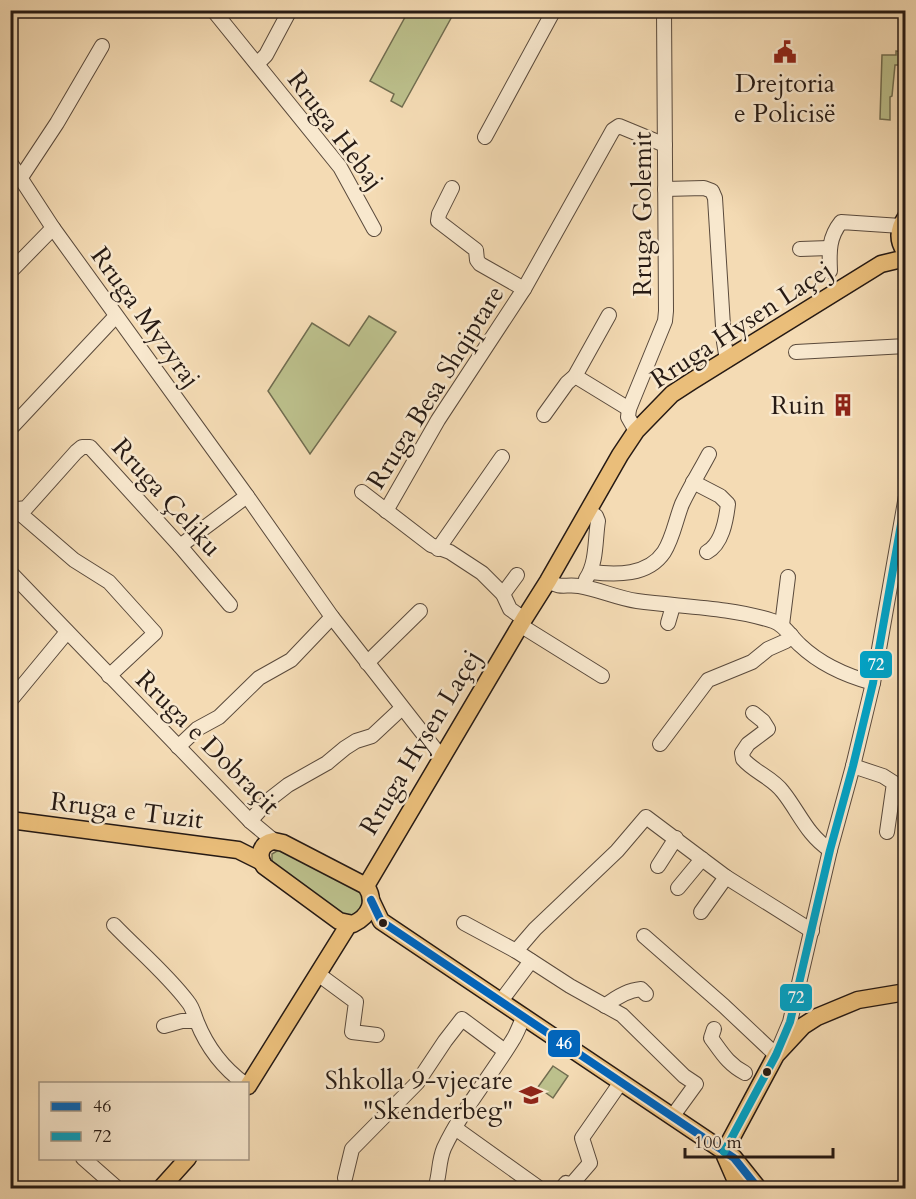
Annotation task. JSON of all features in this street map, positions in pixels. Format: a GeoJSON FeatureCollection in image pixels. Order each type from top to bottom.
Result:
{"type":"FeatureCollection","features":[{"type":"Feature","properties":{"kind":"main road"},"geometry":{"type":"LineString","coordinates":[[880,264],[903,234]]}},
{"type":"Feature","properties":{"kind":"main road"},"geometry":{"type":"LineString","coordinates":[[880,264],[906,258]]}},
{"type":"Feature","properties":{"kind":"main road","name":"Rruga Hysen Laçej"},"geometry":{"type":"LineString","coordinates":[[249,1082],[351,924],[366,915],[368,893],[443,755],[636,431],[672,394],[880,264]]}},
{"type":"Feature","properties":{"kind":"main road","name":"Rruga e Tuzit"},"geometry":{"type":"LineString","coordinates":[[10,820],[238,850]]}},
{"type":"Feature","properties":{"kind":"main road"},"geometry":{"type":"LineString","coordinates":[[262,862],[261,853],[265,844],[272,841]]}},
{"type":"Feature","properties":{"kind":"main road"},"geometry":{"type":"LineString","coordinates":[[238,850],[272,841],[283,843],[368,893],[381,921],[734,1158],[758,1188]]}},
{"type":"Feature","properties":{"kind":"main road"},"geometry":{"type":"LineString","coordinates":[[238,850],[262,862],[339,921],[351,924],[381,921]]}},
{"type":"Feature","properties":{"kind":"main road"},"geometry":{"type":"LineString","coordinates":[[724,1152],[776,1055],[803,1026],[858,1000],[906,992]]}},
{"type":"Feature","properties":{"kind":"main road"},"geometry":{"type":"LineString","coordinates":[[724,1152],[739,1188]]}},
{"type":"Feature","properties":{"kind":"main road"},"geometry":{"type":"LineString","coordinates":[[161,1188],[186,1160]]}},
{"type":"Feature","properties":{"kind":"street","name":"Rruga Hebaj"},"geometry":{"type":"LineString","coordinates":[[213,10],[340,167],[374,229]]}},
{"type":"Feature","properties":{"kind":"street","name":"Rruga Hebaj"},"geometry":{"type":"LineString","coordinates":[[256,62],[266,55],[290,10]]}},
{"type":"Feature","properties":{"kind":"street"},"geometry":{"type":"LineString","coordinates":[[485,137],[554,10]]}},
{"type":"Feature","properties":{"kind":"street","name":"Rruga Golemit"},"geometry":{"type":"LineString","coordinates":[[629,409],[665,321],[666,311],[664,10]]}},
{"type":"Feature","properties":{"kind":"street"},"geometry":{"type":"LineString","coordinates":[[20,179],[57,123],[102,46]]}},
{"type":"Feature","properties":{"kind":"street","name":"Rruga Besa Shqiptare"},"geometry":{"type":"LineString","coordinates":[[386,511],[438,420],[524,289],[616,127],[620,126],[665,145]]}},
{"type":"Feature","properties":{"kind":"street","name":"Rruga Myzyraj"},"geometry":{"type":"LineString","coordinates":[[10,162],[115,317],[247,496],[332,617],[402,708],[435,749],[443,755]]}},
{"type":"Feature","properties":{"kind":"street","name":"Rruga Besa Shqiptare"},"geometry":{"type":"LineString","coordinates":[[452,188],[439,214],[438,221],[476,250],[480,264],[524,289]]}},
{"type":"Feature","properties":{"kind":"street"},"geometry":{"type":"LineString","coordinates":[[665,189],[704,188],[712,191],[727,360]]}},
{"type":"Feature","properties":{"kind":"street"},"geometry":{"type":"LineString","coordinates":[[830,271],[831,237],[841,222],[903,234]]}},
{"type":"Feature","properties":{"kind":"street"},"geometry":{"type":"LineString","coordinates":[[10,272],[53,228]]}},
{"type":"Feature","properties":{"kind":"street"},"geometry":{"type":"LineString","coordinates":[[800,249],[829,248]]}},
{"type":"Feature","properties":{"kind":"street","name":"Rruga Golemit"},"geometry":{"type":"LineString","coordinates":[[543,415],[567,383],[576,376],[609,315]]}},
{"type":"Feature","properties":{"kind":"street"},"geometry":{"type":"LineString","coordinates":[[10,429],[115,317]]}},
{"type":"Feature","properties":{"kind":"street"},"geometry":{"type":"LineString","coordinates":[[796,352],[906,345]]}},
{"type":"Feature","properties":{"kind":"street"},"geometry":{"type":"LineString","coordinates":[[576,376],[629,409],[628,417],[636,431]]}},
{"type":"Feature","properties":{"kind":"street","name":"Rruga Çeliku"},"geometry":{"type":"LineString","coordinates":[[15,510],[26,508],[76,452],[82,447],[90,447],[230,605]]}},
{"type":"Feature","properties":{"kind":"street"},"geometry":{"type":"LineString","coordinates":[[591,572],[609,574],[632,572],[649,566],[658,559],[664,551],[682,504],[709,454]]}},
{"type":"Feature","properties":{"kind":"street"},"geometry":{"type":"LineString","coordinates":[[438,549],[502,457]]}},
{"type":"Feature","properties":{"kind":"street"},"geometry":{"type":"LineString","coordinates":[[693,482],[720,496],[728,504],[717,544],[707,552]]}},
{"type":"Feature","properties":{"kind":"street"},"geometry":{"type":"LineString","coordinates":[[362,492],[438,549],[450,552],[464,560],[503,594],[510,609],[522,622],[602,676]]}},
{"type":"Feature","properties":{"kind":"street"},"geometry":{"type":"LineString","coordinates":[[180,546],[247,496]]}},
{"type":"Feature","properties":{"kind":"street"},"geometry":{"type":"LineString","coordinates":[[644,936],[776,1055],[790,1022],[830,850],[854,766],[873,682],[906,496]]}},
{"type":"Feature","properties":{"kind":"street"},"geometry":{"type":"LineString","coordinates":[[15,510],[74,560],[109,582],[155,633],[109,676]]}},
{"type":"Feature","properties":{"kind":"street"},"geometry":{"type":"LineString","coordinates":[[578,586],[591,572],[598,521],[596,516],[588,511]]}},
{"type":"Feature","properties":{"kind":"street","name":"Rruga e Dobraçit"},"geometry":{"type":"LineString","coordinates":[[10,572],[249,821],[272,841]]}},
{"type":"Feature","properties":{"kind":"street"},"geometry":{"type":"LineString","coordinates":[[503,594],[518,575]]}},
{"type":"Feature","properties":{"kind":"street"},"geometry":{"type":"LineString","coordinates":[[660,744],[708,680],[752,662],[768,649],[786,641],[788,577]]}},
{"type":"Feature","properties":{"kind":"street"},"geometry":{"type":"LineString","coordinates":[[548,581],[556,586],[578,586],[633,600],[673,606],[730,610],[773,621],[786,630],[803,648],[826,664],[873,682]]}},
{"type":"Feature","properties":{"kind":"street"},"geometry":{"type":"LineString","coordinates":[[891,584],[906,584]]}},
{"type":"Feature","properties":{"kind":"street"},"geometry":{"type":"LineString","coordinates":[[668,623],[673,606]]}},
{"type":"Feature","properties":{"kind":"street"},"geometry":{"type":"LineString","coordinates":[[367,663],[420,611]]}},
{"type":"Feature","properties":{"kind":"street"},"geometry":{"type":"LineString","coordinates":[[178,747],[197,729],[219,717],[259,678],[291,660],[332,617]]}},
{"type":"Feature","properties":{"kind":"street"},"geometry":{"type":"LineString","coordinates":[[10,701],[67,632]]}},
{"type":"Feature","properties":{"kind":"street"},"geometry":{"type":"LineString","coordinates":[[249,821],[270,799],[288,785],[327,763],[356,741],[372,736],[402,708]]}},
{"type":"Feature","properties":{"kind":"street"},"geometry":{"type":"LineString","coordinates":[[753,713],[763,721],[768,729],[748,744],[742,753],[743,759],[783,792],[808,830],[830,850]]}},
{"type":"Feature","properties":{"kind":"street"},"geometry":{"type":"LineString","coordinates":[[854,766],[883,776],[894,783],[886,832]]}},
{"type":"Feature","properties":{"kind":"street"},"geometry":{"type":"LineString","coordinates":[[516,951],[535,928],[617,851],[646,817],[726,877],[812,931]]}},
{"type":"Feature","properties":{"kind":"street"},"geometry":{"type":"LineString","coordinates":[[657,866],[676,838]]}},
{"type":"Feature","properties":{"kind":"street"},"geometry":{"type":"LineString","coordinates":[[678,888],[702,859]]}},
{"type":"Feature","properties":{"kind":"street"},"geometry":{"type":"LineString","coordinates":[[700,912],[726,877]]}},
{"type":"Feature","properties":{"kind":"street"},"geometry":{"type":"LineString","coordinates":[[464,923],[516,951],[622,1015],[684,1076],[702,1087],[672,1117]]}},
{"type":"Feature","properties":{"kind":"street"},"geometry":{"type":"LineString","coordinates":[[114,925],[183,995],[223,1065],[243,1082]]}},
{"type":"Feature","properties":{"kind":"street"},"geometry":{"type":"LineString","coordinates":[[501,1001],[531,961]]}},
{"type":"Feature","properties":{"kind":"street"},"geometry":{"type":"LineString","coordinates":[[318,974],[356,1002],[352,1032],[377,1035]]}},
{"type":"Feature","properties":{"kind":"street"},"geometry":{"type":"LineString","coordinates":[[605,1006],[615,998],[638,988],[646,994]]}},
{"type":"Feature","properties":{"kind":"street"},"geometry":{"type":"LineString","coordinates":[[435,1188],[440,1159],[455,1128],[505,1051],[524,1016]]}},
{"type":"Feature","properties":{"kind":"street"},"geometry":{"type":"LineString","coordinates":[[345,1178],[352,1149],[417,1083],[462,1019],[505,1051]]}},
{"type":"Feature","properties":{"kind":"street"},"geometry":{"type":"LineString","coordinates":[[164,1026],[182,1021],[196,1021]]}},
{"type":"Feature","properties":{"kind":"street"},"geometry":{"type":"LineString","coordinates":[[714,1029],[711,1038],[732,1066],[745,1073]]}},
{"type":"Feature","properties":{"kind":"street"},"geometry":{"type":"LineString","coordinates":[[562,1188],[566,1183],[571,1185],[590,1163],[582,1138],[621,1082]]}},
{"type":"Feature","properties":{"kind":"street"},"geometry":{"type":"LineString","coordinates":[[455,1128],[539,1188]]}},
{"type":"Feature","properties":{"kind":"street"},"geometry":{"type":"LineString","coordinates":[[85,1160],[117,1188]]}},
{"type":"Feature","properties":{"kind":"green space"},"geometry":{"type":"Polygon","coordinates":[[[409,10],[455,11],[402,107],[391,101],[394,94],[370,81],[409,10]]]}},
{"type":"Feature","properties":{"kind":"green space"},"geometry":{"type":"Polygon","coordinates":[[[896,51],[905,52],[905,65],[895,65],[892,96],[890,97],[890,120],[880,119],[882,55],[896,55],[896,51]]]}},
{"type":"Feature","properties":{"kind":"green space"},"geometry":{"type":"Polygon","coordinates":[[[369,316],[396,332],[310,454],[268,391],[312,323],[349,346],[369,316]]]}},
{"type":"Feature","properties":{"kind":"green space"},"geometry":{"type":"Polygon","coordinates":[[[280,849],[360,888],[366,897],[359,915],[344,917],[272,864],[272,854],[280,849]]]}},
{"type":"Feature","properties":{"kind":"green space"},"geometry":{"type":"Polygon","coordinates":[[[553,1066],[568,1076],[553,1098],[538,1087],[553,1066]]]}},
{"type":"Feature","properties":{"kind":"transit line","name":"72"},"geometry":{"type":"LineString","coordinates":[[724,1152],[776,1055],[790,1022],[830,850],[873,683],[906,496]]}},
{"type":"Feature","properties":{"kind":"transit line","name":"46"},"geometry":{"type":"LineString","coordinates":[[371,900],[381,921],[734,1158],[758,1188]]}},
{"type":"Feature","properties":{"kind":"place","name":"Drejtoria e Policisë"},"geometry":{"type":"Point","coordinates":[785,52]}},
{"type":"Feature","properties":{"kind":"place","name":"Ruin"},"geometry":{"type":"Point","coordinates":[843,405]}},
{"type":"Feature","properties":{"kind":"place","name":"Shkolla 9-vjecare \"Skenderbeg\""},"geometry":{"type":"Point","coordinates":[531,1095]}}]}
